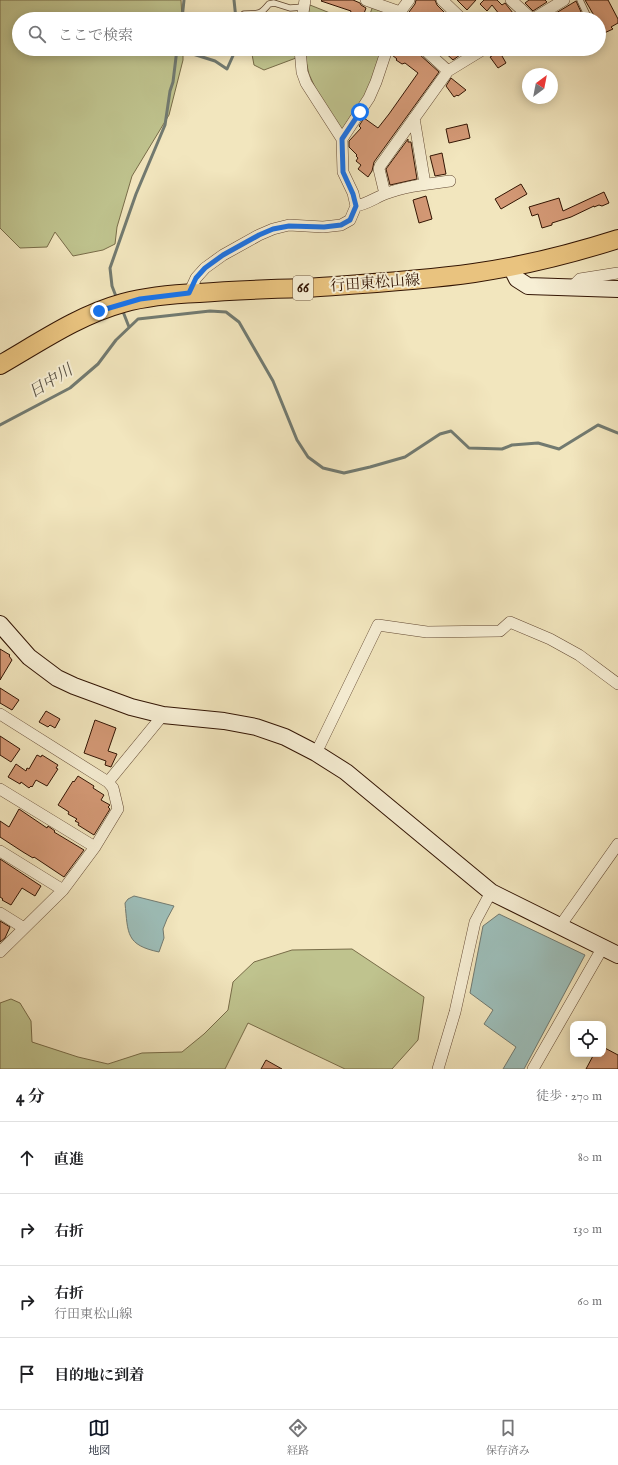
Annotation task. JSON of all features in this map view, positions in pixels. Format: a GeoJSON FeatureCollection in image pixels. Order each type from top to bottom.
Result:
{"type":"FeatureCollection","features":[{"type":"Feature","properties":{"kind":"main road","name":"行田東松山線"},"geometry":{"type":"LineString","coordinates":[[0,365],[74,322],[99,311],[140,299],[189,293],[354,285],[475,273],[510,267],[567,254],[618,239]]}},
{"type":"Feature","properties":{"kind":"street"},"geometry":{"type":"LineString","coordinates":[[366,0],[392,12]]}},
{"type":"Feature","properties":{"kind":"street"},"geometry":{"type":"LineString","coordinates":[[401,12],[409,0]]}},
{"type":"Feature","properties":{"kind":"street"},"geometry":{"type":"LineString","coordinates":[[442,0],[455,12]]}},
{"type":"Feature","properties":{"kind":"street"},"geometry":{"type":"LineString","coordinates":[[511,0],[524,12]]}},
{"type":"Feature","properties":{"kind":"street"},"geometry":{"type":"LineString","coordinates":[[544,12],[564,0]]}},
{"type":"Feature","properties":{"kind":"street"},"geometry":{"type":"LineString","coordinates":[[189,293],[196,278],[205,268],[223,255],[259,235],[273,229],[289,226],[324,227],[341,225],[350,220],[356,206],[353,194],[343,172],[342,139],[306,83],[302,72],[301,56]]}},
{"type":"Feature","properties":{"kind":"street"},"geometry":{"type":"LineString","coordinates":[[342,139],[369,98],[385,56]]}},
{"type":"Feature","properties":{"kind":"street"},"geometry":{"type":"LineString","coordinates":[[432,56],[448,71]]}},
{"type":"Feature","properties":{"kind":"street"},"geometry":{"type":"LineString","coordinates":[[385,194],[379,169],[380,166],[448,71],[473,56]]}},
{"type":"Feature","properties":{"kind":"street"},"geometry":{"type":"LineString","coordinates":[[414,118],[425,184]]}},
{"type":"Feature","properties":{"kind":"street"},"geometry":{"type":"LineString","coordinates":[[356,206],[365,204],[385,194],[405,188],[450,181]]}},
{"type":"Feature","properties":{"kind":"street"},"geometry":{"type":"LineString","coordinates":[[510,267],[521,283],[528,286],[618,288]]}},
{"type":"Feature","properties":{"kind":"street"},"geometry":{"type":"LineString","coordinates":[[572,287],[580,279],[618,273]]}},
{"type":"Feature","properties":{"kind":"street"},"geometry":{"type":"LineString","coordinates":[[316,753],[378,625],[427,632],[500,631],[510,622],[579,655],[618,684]]}},
{"type":"Feature","properties":{"kind":"street"},"geometry":{"type":"LineString","coordinates":[[0,624],[29,657],[57,678],[74,686],[125,705],[163,715],[224,721],[256,727],[285,737],[316,753],[346,772],[491,892],[618,955]]}},
{"type":"Feature","properties":{"kind":"street"},"geometry":{"type":"LineString","coordinates":[[0,714],[108,782],[113,788],[118,809],[95,847],[63,890],[0,952]]}},
{"type":"Feature","properties":{"kind":"street"},"geometry":{"type":"LineString","coordinates":[[108,782],[163,715]]}},
{"type":"Feature","properties":{"kind":"street"},"geometry":{"type":"LineString","coordinates":[[0,789],[95,847]]}},
{"type":"Feature","properties":{"kind":"street"},"geometry":{"type":"LineString","coordinates":[[560,926],[618,844]]}},
{"type":"Feature","properties":{"kind":"street"},"geometry":{"type":"LineString","coordinates":[[0,851],[63,890]]}},
{"type":"Feature","properties":{"kind":"street"},"geometry":{"type":"LineString","coordinates":[[438,1069],[455,1012],[475,922],[491,892]]}},
{"type":"Feature","properties":{"kind":"street"},"geometry":{"type":"LineString","coordinates":[[0,913],[24,928]]}},
{"type":"Feature","properties":{"kind":"street"},"geometry":{"type":"LineString","coordinates":[[533,1069],[603,947]]}},
{"type":"Feature","properties":{"kind":"lane"},"geometry":{"type":"LineString","coordinates":[[580,0],[586,12]]}},
{"type":"Feature","properties":{"kind":"lane"},"geometry":{"type":"LineString","coordinates":[[263,12],[269,4],[274,3],[290,8],[304,3]]}},
{"type":"Feature","properties":{"kind":"green space"},"geometry":{"type":"Polygon","coordinates":[[[0,0],[181,0],[182,12],[12,12],[12,56],[183,56],[183,60],[169,115],[132,176],[117,227],[115,244],[103,250],[73,256],[55,232],[47,247],[20,248],[0,228],[0,0]]]}},
{"type":"Feature","properties":{"kind":"green space"},"geometry":{"type":"Polygon","coordinates":[[[310,5],[328,12],[308,12],[310,5]]]}},
{"type":"Feature","properties":{"kind":"green space"},"geometry":{"type":"Polygon","coordinates":[[[373,6],[387,12],[371,12],[373,6]]]}},
{"type":"Feature","properties":{"kind":"green space"},"geometry":{"type":"Polygon","coordinates":[[[252,56],[296,56],[296,58],[264,70],[254,65],[252,56]]]}},
{"type":"Feature","properties":{"kind":"green space"},"geometry":{"type":"Polygon","coordinates":[[[305,56],[380,56],[367,94],[355,109],[342,130],[318,94],[309,74],[305,56]]]}},
{"type":"Feature","properties":{"kind":"green space"},"geometry":{"type":"Polygon","coordinates":[[[352,949],[424,997],[418,1040],[392,1069],[345,1069],[248,1023],[225,1069],[0,1069],[0,1003],[11,999],[20,1003],[31,1021],[32,1042],[78,1057],[108,1064],[142,1053],[182,1052],[204,1034],[228,1010],[233,982],[254,962],[292,950],[352,949]]]}},
{"type":"Feature","properties":{"kind":"water"},"geometry":{"type":"Polygon","coordinates":[[[134,896],[174,906],[163,929],[164,938],[159,952],[140,946],[135,942],[128,930],[125,903],[128,899],[134,896]]]}},
{"type":"Feature","properties":{"kind":"water"},"geometry":{"type":"Polygon","coordinates":[[[499,914],[585,955],[524,1069],[503,1069],[516,1047],[484,1024],[493,1010],[470,993],[483,926],[499,914]]]}},
{"type":"Feature","properties":{"kind":"building"},"geometry":{"type":"Polygon","coordinates":[[[353,0],[366,8],[365,12],[351,12],[321,1],[353,0]]]}},
{"type":"Feature","properties":{"kind":"building"},"geometry":{"type":"Polygon","coordinates":[[[416,0],[435,0],[437,5],[444,12],[409,12],[416,0]]]}},
{"type":"Feature","properties":{"kind":"building"},"geometry":{"type":"Polygon","coordinates":[[[457,0],[476,0],[467,10],[457,0]]]}},
{"type":"Feature","properties":{"kind":"building"},"geometry":{"type":"Polygon","coordinates":[[[484,0],[497,0],[502,5],[505,3],[512,12],[498,12],[492,5],[487,11],[480,4],[484,0]]]}},
{"type":"Feature","properties":{"kind":"building"},"geometry":{"type":"Polygon","coordinates":[[[529,0],[545,0],[547,2],[533,11],[525,3],[529,0]]]}},
{"type":"Feature","properties":{"kind":"building"},"geometry":{"type":"Polygon","coordinates":[[[585,0],[608,0],[618,19],[618,23],[611,27],[613,29],[606,32],[606,12],[592,12],[585,0]]]}},
{"type":"Feature","properties":{"kind":"building"},"geometry":{"type":"Polygon","coordinates":[[[576,1],[581,12],[558,12],[576,1]]]}},
{"type":"Feature","properties":{"kind":"building"},"geometry":{"type":"Polygon","coordinates":[[[393,56],[421,56],[439,72],[374,162],[372,171],[368,177],[358,169],[361,165],[356,161],[358,158],[356,156],[357,155],[349,147],[349,141],[361,128],[359,126],[364,118],[378,128],[418,73],[405,63],[402,64],[396,60],[397,59],[393,56]]]}},
{"type":"Feature","properties":{"kind":"building"},"geometry":{"type":"Polygon","coordinates":[[[449,56],[459,56],[453,60],[449,56]]]}},
{"type":"Feature","properties":{"kind":"building"},"geometry":{"type":"Polygon","coordinates":[[[502,56],[506,63],[498,68],[490,57],[502,56]]]}},
{"type":"Feature","properties":{"kind":"building"},"geometry":{"type":"Polygon","coordinates":[[[451,78],[466,90],[458,96],[457,95],[454,97],[446,86],[451,78]]]}},
{"type":"Feature","properties":{"kind":"building"},"geometry":{"type":"Polygon","coordinates":[[[467,124],[470,138],[449,143],[446,129],[467,124]]]}},
{"type":"Feature","properties":{"kind":"building"},"geometry":{"type":"Polygon","coordinates":[[[408,139],[408,142],[411,142],[417,179],[390,185],[386,169],[408,139]]]}},
{"type":"Feature","properties":{"kind":"building"},"geometry":{"type":"Polygon","coordinates":[[[442,153],[446,174],[435,176],[430,156],[442,153]]]}},
{"type":"Feature","properties":{"kind":"building"},"geometry":{"type":"Polygon","coordinates":[[[521,184],[527,194],[501,209],[495,199],[521,184]]]}},
{"type":"Feature","properties":{"kind":"building"},"geometry":{"type":"Polygon","coordinates":[[[604,192],[609,203],[602,206],[594,206],[542,228],[538,214],[532,216],[529,207],[559,198],[563,211],[604,192]]]}},
{"type":"Feature","properties":{"kind":"building"},"geometry":{"type":"Polygon","coordinates":[[[426,196],[432,219],[419,223],[413,200],[426,196]]]}},
{"type":"Feature","properties":{"kind":"building"},"geometry":{"type":"Polygon","coordinates":[[[0,649],[10,655],[9,656],[12,660],[0,680],[0,649]]]}},
{"type":"Feature","properties":{"kind":"building"},"geometry":{"type":"Polygon","coordinates":[[[0,688],[19,700],[12,710],[0,703],[0,688]]]}},
{"type":"Feature","properties":{"kind":"building"},"geometry":{"type":"Polygon","coordinates":[[[46,711],[60,719],[55,728],[50,725],[48,727],[39,722],[46,711]]]}},
{"type":"Feature","properties":{"kind":"building"},"geometry":{"type":"Polygon","coordinates":[[[95,720],[116,728],[108,751],[117,754],[111,767],[105,765],[106,761],[84,753],[95,720]]]}},
{"type":"Feature","properties":{"kind":"building"},"geometry":{"type":"Polygon","coordinates":[[[0,736],[20,749],[11,762],[0,755],[0,736]]]}},
{"type":"Feature","properties":{"kind":"building"},"geometry":{"type":"Polygon","coordinates":[[[37,755],[41,757],[42,755],[58,765],[56,768],[58,769],[47,786],[36,780],[32,787],[31,786],[29,788],[21,782],[20,784],[8,777],[16,764],[26,771],[27,768],[29,769],[37,755]]]}},
{"type":"Feature","properties":{"kind":"building"},"geometry":{"type":"Polygon","coordinates":[[[78,776],[94,786],[93,788],[104,795],[101,800],[110,805],[108,807],[110,809],[94,835],[78,825],[79,823],[75,821],[77,819],[68,814],[69,812],[58,805],[73,781],[74,782],[78,776]]]}},
{"type":"Feature","properties":{"kind":"building"},"geometry":{"type":"Polygon","coordinates":[[[19,809],[84,850],[64,877],[0,837],[0,821],[9,827],[19,809]]]}},
{"type":"Feature","properties":{"kind":"building"},"geometry":{"type":"Polygon","coordinates":[[[0,859],[41,886],[35,896],[22,888],[11,905],[2,900],[3,899],[0,897],[0,859]]]}},
{"type":"Feature","properties":{"kind":"building"},"geometry":{"type":"Polygon","coordinates":[[[0,921],[10,927],[5,938],[0,942],[0,921]]]}},
{"type":"Feature","properties":{"kind":"building"},"geometry":{"type":"Polygon","coordinates":[[[606,1049],[618,1055],[618,1069],[586,1069],[592,1057],[606,1057],[606,1049]]]}},
{"type":"Feature","properties":{"kind":"building"},"geometry":{"type":"Polygon","coordinates":[[[266,1060],[282,1069],[261,1069],[266,1060]]]}},
{"type":"Feature","properties":{"kind":"waterway"},"geometry":{"type":"LineString","coordinates":[[183,12],[184,0]]}},
{"type":"Feature","properties":{"kind":"waterway"},"geometry":{"type":"LineString","coordinates":[[234,0],[235,12]]}},
{"type":"Feature","properties":{"kind":"waterway"},"geometry":{"type":"LineString","coordinates":[[117,299],[112,286],[110,268],[136,194],[165,125],[176,56]]}},
{"type":"Feature","properties":{"kind":"waterway"},"geometry":{"type":"LineString","coordinates":[[199,56],[215,61],[227,69],[233,56]]}},
{"type":"Feature","properties":{"kind":"waterway"},"geometry":{"type":"LineString","coordinates":[[122,309],[129,327]]}},
{"type":"Feature","properties":{"kind":"waterway","name":"日中川"},"geometry":{"type":"LineString","coordinates":[[0,425],[70,388],[98,364],[116,340],[138,319],[210,311],[226,312],[239,322],[273,381],[297,440],[308,457],[323,468],[344,473],[405,457],[440,434],[451,431],[469,448],[502,449],[512,445],[538,443],[559,449],[598,425],[618,433]]}},
{"type":"Feature","properties":{"kind":"route"},"geometry":{"type":"LineString","coordinates":[[99,311],[140,299],[189,293],[192,284],[205,268],[242,244],[273,229],[289,226],[324,227],[341,225],[350,220],[356,206],[353,194],[343,172],[342,139],[360,112]]}}]}
